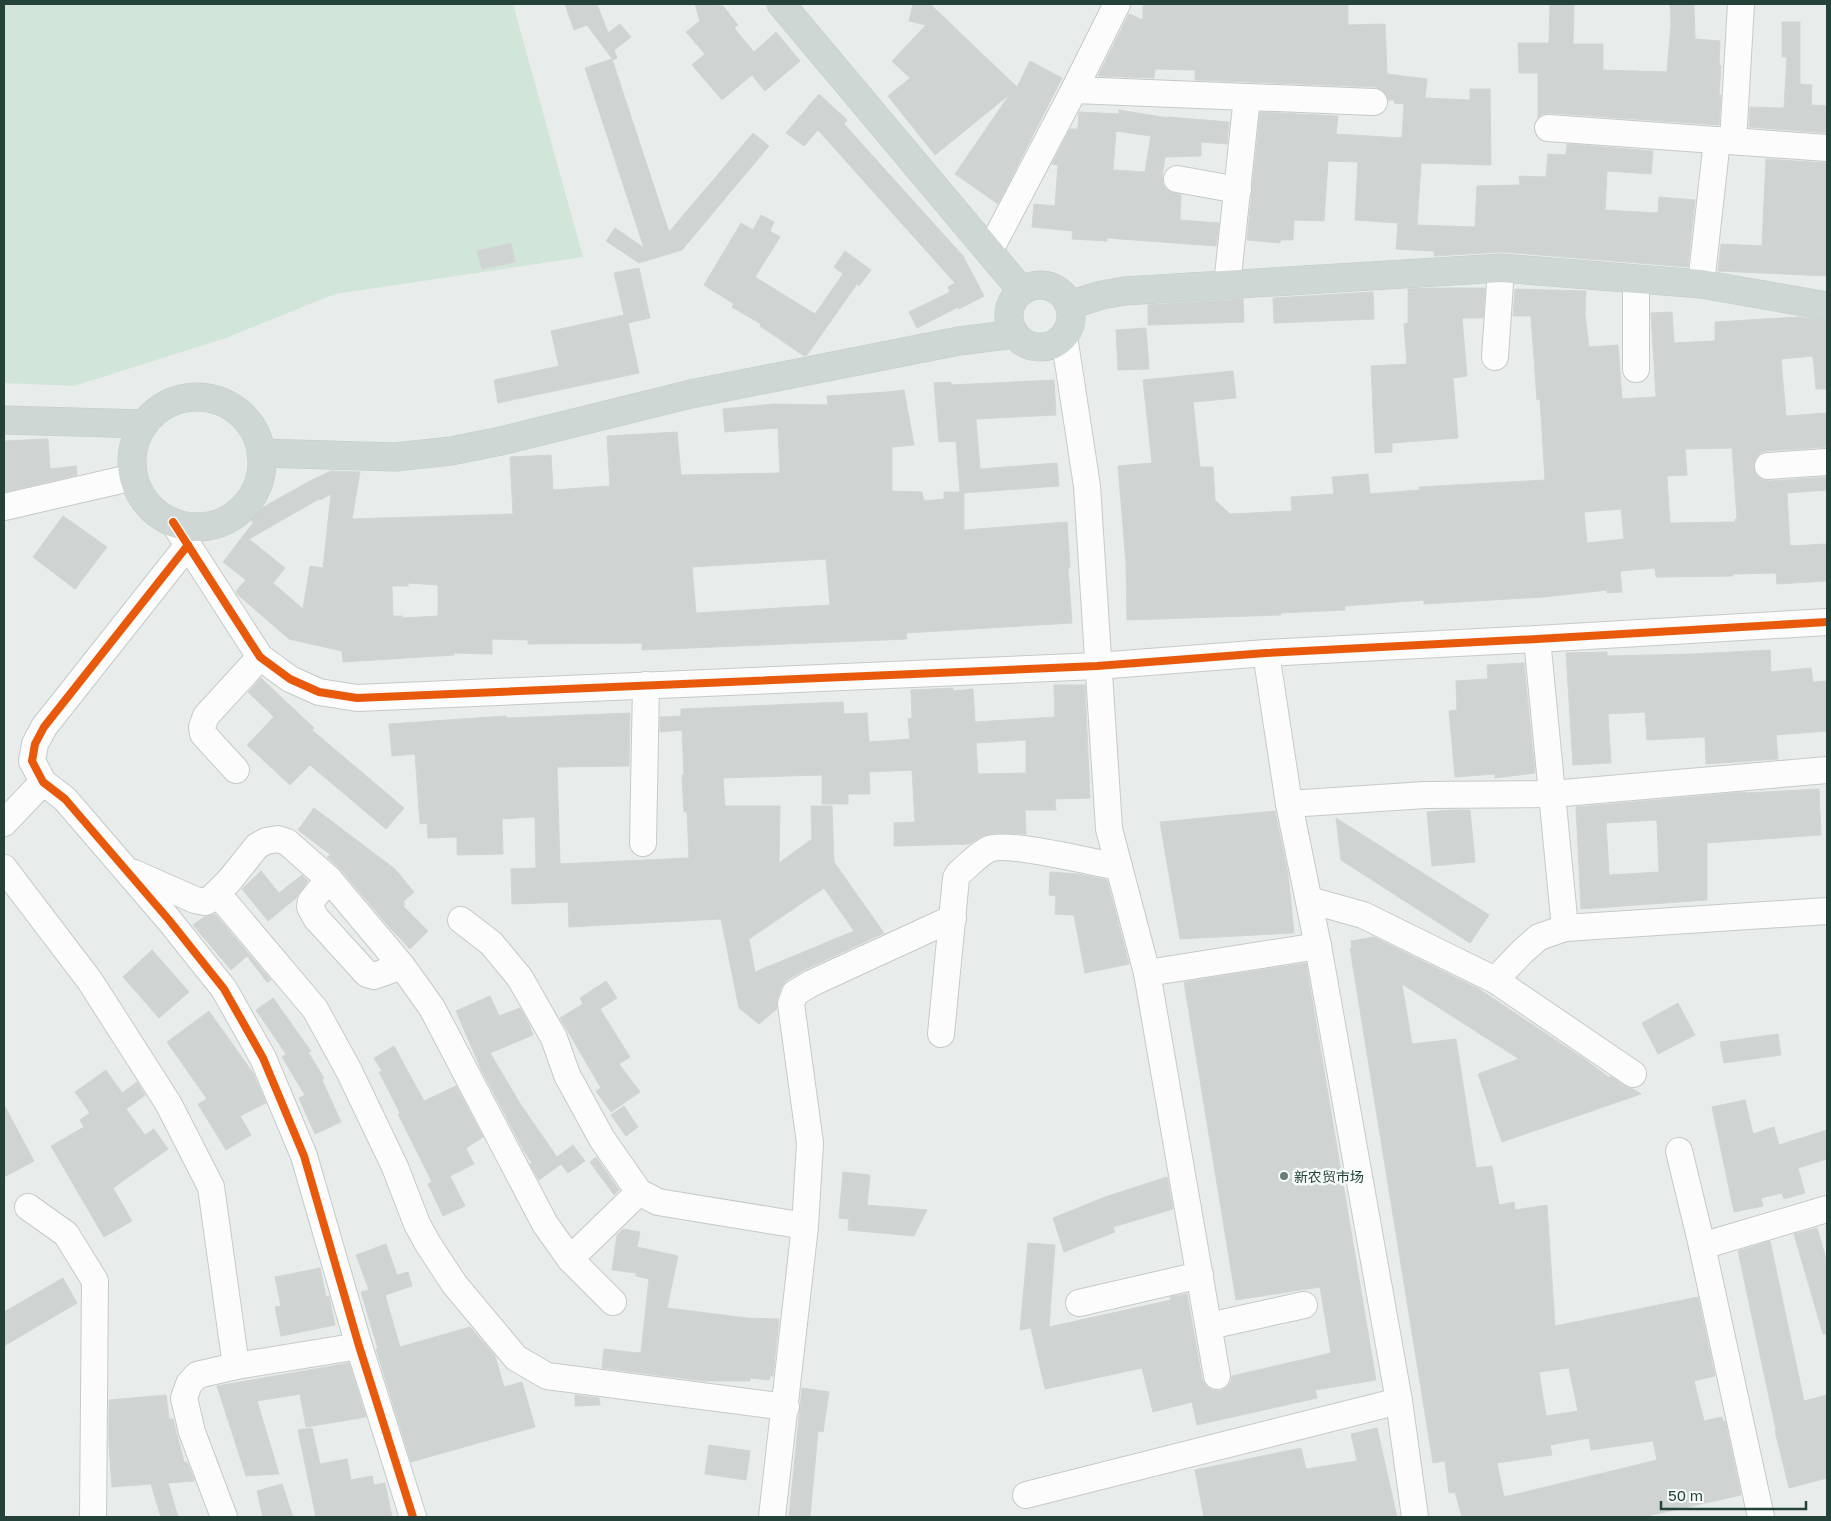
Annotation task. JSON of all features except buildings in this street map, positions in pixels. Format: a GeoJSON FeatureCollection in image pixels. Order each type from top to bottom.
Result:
{"type":"FeatureCollection","features":[{"type":"Feature","properties":{"kind":"main road"},"geometry":{"type":"LineString","coordinates":[[781,4],[1022,291]]}},
{"type":"Feature","properties":{"kind":"main road"},"geometry":{"type":"LineString","coordinates":[[1069,305],[1102,295],[1125,291],[1502,268],[1701,284],[1827,306]]}},
{"type":"Feature","properties":{"kind":"main road"},"geometry":{"type":"LineString","coordinates":[[1037,285],[1045,285],[1060,292],[1066,298],[1069,305],[1071,321],[1064,336],[1059,341],[1044,347],[1028,344],[1015,334],[1009,319],[1012,303],[1022,291],[1037,285]]}},
{"type":"Feature","properties":{"kind":"main road"},"geometry":{"type":"LineString","coordinates":[[261,453],[395,456],[451,451],[502,441],[691,394],[959,341],[1015,334]]}},
{"type":"Feature","properties":{"kind":"main road"},"geometry":{"type":"LineString","coordinates":[[189,397],[216,400],[234,409],[249,423],[256,434],[261,453],[263,461],[262,474],[258,487],[251,499],[231,518],[219,524],[206,527],[192,527],[173,522],[155,511],[139,489],[134,477],[132,463],[138,436],[144,424],[164,406],[176,400],[189,397]]}},
{"type":"Feature","properties":{"kind":"main road"},"geometry":{"type":"LineString","coordinates":[[4,420],[144,424]]}},
{"type":"Feature","properties":{"kind":"street"},"geometry":{"type":"LineString","coordinates":[[989,252],[1074,90],[1116,4]]}},
{"type":"Feature","properties":{"kind":"street"},"geometry":{"type":"LineString","coordinates":[[1701,284],[1725,140],[1741,4]]}},
{"type":"Feature","properties":{"kind":"street"},"geometry":{"type":"LineString","coordinates":[[1074,90],[1374,102]]}},
{"type":"Feature","properties":{"kind":"street"},"geometry":{"type":"LineString","coordinates":[[1227,285],[1247,97]]}},
{"type":"Feature","properties":{"kind":"street"},"geometry":{"type":"LineString","coordinates":[[1548,128],[1827,148]]}},
{"type":"Feature","properties":{"kind":"street"},"geometry":{"type":"LineString","coordinates":[[1177,179],[1238,190]]}},
{"type":"Feature","properties":{"kind":"street"},"geometry":{"type":"LineString","coordinates":[[1495,357],[1502,268]]}},
{"type":"Feature","properties":{"kind":"street"},"geometry":{"type":"LineString","coordinates":[[1636,279],[1636,369]]}},
{"type":"Feature","properties":{"kind":"street"},"geometry":{"type":"LineString","coordinates":[[1064,336],[1087,486],[1097,666],[1109,830],[1147,973],[1218,1376]]}},
{"type":"Feature","properties":{"kind":"street"},"geometry":{"type":"LineString","coordinates":[[1768,466],[1827,462]]}},
{"type":"Feature","properties":{"kind":"street"},"geometry":{"type":"LineString","coordinates":[[4,508],[134,477]]}},
{"type":"Feature","properties":{"kind":"street"},"geometry":{"type":"LineString","coordinates":[[173,522],[260,657],[290,679],[320,692],[357,698],[1097,666],[1266,653],[1827,622]]}},
{"type":"Feature","properties":{"kind":"street"},"geometry":{"type":"LineString","coordinates":[[188,545],[44,727],[35,744],[32,761],[44,782],[65,799],[129,871],[224,989],[263,1058],[304,1156],[358,1346],[413,1517]]}},
{"type":"Feature","properties":{"kind":"street"},"geometry":{"type":"LineString","coordinates":[[1537,639],[1564,928]]}},
{"type":"Feature","properties":{"kind":"street"},"geometry":{"type":"LineString","coordinates":[[1266,653],[1289,804],[1318,946],[1399,1401],[1415,1517]]}},
{"type":"Feature","properties":{"kind":"street"},"geometry":{"type":"LineString","coordinates":[[236,770],[203,734],[202,727],[206,716],[260,657]]}},
{"type":"Feature","properties":{"kind":"street"},"geometry":{"type":"LineString","coordinates":[[643,843],[646,685]]}},
{"type":"Feature","properties":{"kind":"street"},"geometry":{"type":"LineString","coordinates":[[1289,804],[1425,795],[1552,794],[1827,770]]}},
{"type":"Feature","properties":{"kind":"street"},"geometry":{"type":"LineString","coordinates":[[4,823],[44,782]]}},
{"type":"Feature","properties":{"kind":"street"},"geometry":{"type":"LineString","coordinates":[[129,871],[194,900],[205,902],[229,881],[258,846],[266,841],[278,840],[287,842],[329,879],[402,966],[432,1008],[545,1224],[570,1259],[613,1302]]}},
{"type":"Feature","properties":{"kind":"street"},"geometry":{"type":"LineString","coordinates":[[941,1034],[956,878],[959,873],[987,850],[996,847],[1022,849],[1119,867]]}},
{"type":"Feature","properties":{"kind":"street"},"geometry":{"type":"LineString","coordinates":[[4,868],[90,981],[168,1103],[211,1187],[236,1366]]}},
{"type":"Feature","properties":{"kind":"street"},"geometry":{"type":"LineString","coordinates":[[329,879],[311,902],[310,907],[316,918],[367,974],[374,976],[402,966]]}},
{"type":"Feature","properties":{"kind":"street"},"geometry":{"type":"LineString","coordinates":[[217,893],[315,1009],[349,1071],[395,1166],[417,1224],[428,1244],[455,1285],[516,1358],[547,1376],[786,1407]]}},
{"type":"Feature","properties":{"kind":"street"},"geometry":{"type":"LineString","coordinates":[[1309,900],[1363,915],[1495,980],[1633,1074]]}},
{"type":"Feature","properties":{"kind":"street"},"geometry":{"type":"LineString","coordinates":[[1495,980],[1539,937],[1564,928],[1827,910]]}},
{"type":"Feature","properties":{"kind":"street"},"geometry":{"type":"LineString","coordinates":[[772,1517],[786,1407],[805,1226],[810,1143],[791,1004],[795,993],[812,983],[953,918]]}},
{"type":"Feature","properties":{"kind":"street"},"geometry":{"type":"LineString","coordinates":[[461,920],[491,943],[520,978],[554,1038],[567,1075],[602,1139],[639,1192],[658,1202],[805,1226]]}},
{"type":"Feature","properties":{"kind":"street"},"geometry":{"type":"LineString","coordinates":[[1147,973],[1318,946]]}},
{"type":"Feature","properties":{"kind":"street"},"geometry":{"type":"LineString","coordinates":[[1679,1151],[1702,1246],[1761,1517]]}},
{"type":"Feature","properties":{"kind":"street"},"geometry":{"type":"LineString","coordinates":[[570,1259],[639,1192]]}},
{"type":"Feature","properties":{"kind":"street"},"geometry":{"type":"LineString","coordinates":[[28,1207],[66,1234],[96,1281],[93,1517]]}},
{"type":"Feature","properties":{"kind":"street"},"geometry":{"type":"LineString","coordinates":[[1702,1246],[1827,1208]]}},
{"type":"Feature","properties":{"kind":"street"},"geometry":{"type":"LineString","coordinates":[[1079,1303],[1200,1275]]}},
{"type":"Feature","properties":{"kind":"street"},"geometry":{"type":"LineString","coordinates":[[1209,1326],[1304,1305]]}},
{"type":"Feature","properties":{"kind":"street"},"geometry":{"type":"LineString","coordinates":[[224,1517],[192,1432],[184,1398],[189,1384],[197,1375],[236,1366],[358,1346]]}},
{"type":"Feature","properties":{"kind":"street"},"geometry":{"type":"LineString","coordinates":[[1026,1495],[1399,1401]]}},
{"type":"Feature","properties":{"kind":"green space"},"geometry":{"type":"Polygon","coordinates":[[[4,4],[513,4],[583,257],[335,294],[223,339],[74,386],[4,383],[4,4]]]}},
{"type":"Feature","properties":{"kind":"cycle path"},"geometry":{"type":"LineString","coordinates":[[173,522],[260,657],[290,679],[319,692],[357,698],[1097,666],[1266,653],[1827,622]]}},
{"type":"Feature","properties":{"kind":"cycle path"},"geometry":{"type":"LineString","coordinates":[[188,545],[44,727],[35,744],[32,761],[43,782],[65,799],[169,920],[224,989],[263,1058],[304,1156],[359,1346],[413,1517]]}},
{"type":"Feature","properties":{"kind":"place","name":"新农贸市场"},"geometry":{"type":"Point","coordinates":[1284,1176]}}]}
